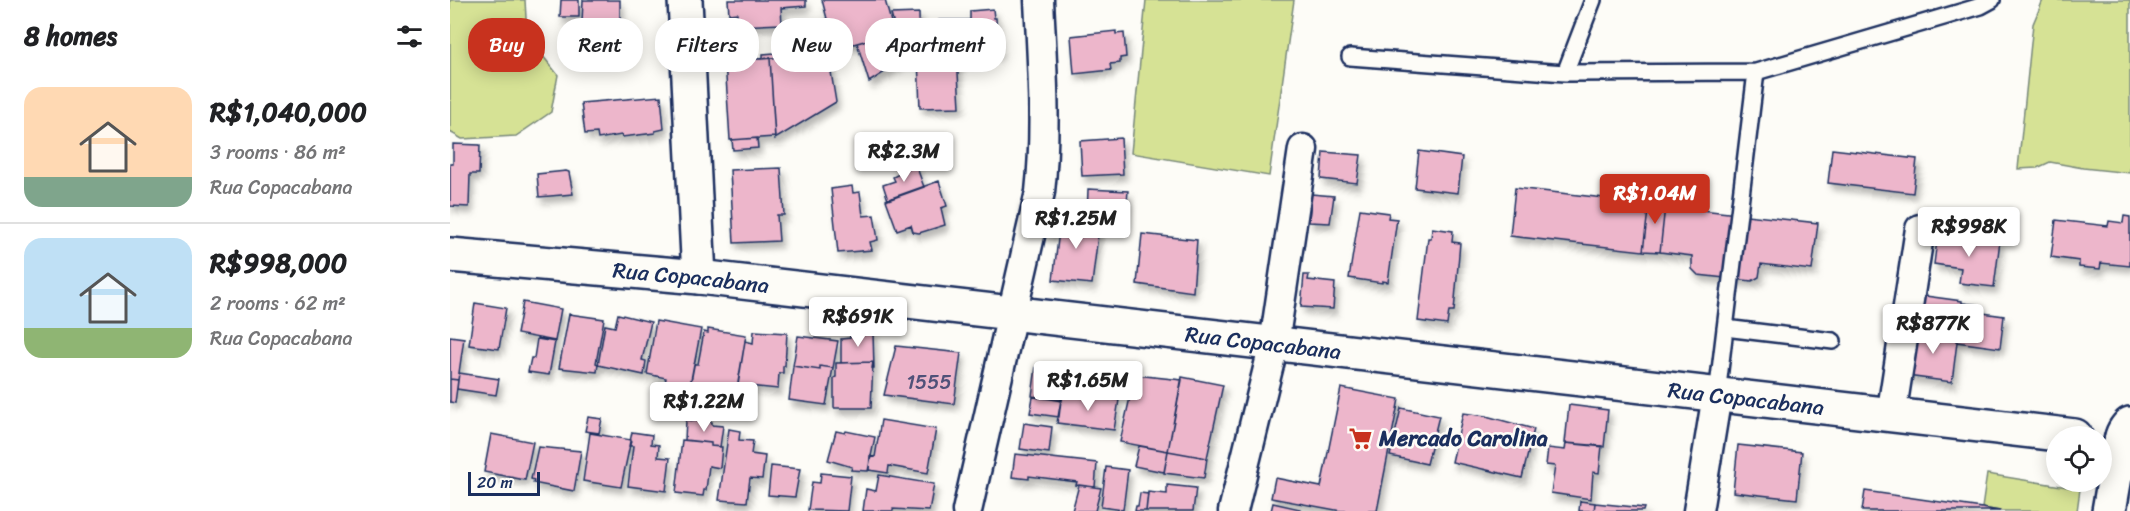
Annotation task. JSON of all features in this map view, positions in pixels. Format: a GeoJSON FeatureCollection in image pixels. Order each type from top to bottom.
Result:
{"type":"FeatureCollection","features":[{"type":"Feature","properties":{"kind":"main road"},"geometry":{"type":"LineString","coordinates":[[685,0],[699,278]]}},
{"type":"Feature","properties":{"kind":"main road","name":"Rua Copacabana"},"geometry":{"type":"LineString","coordinates":[[450,255],[699,278],[2046,433]]}},
{"type":"Feature","properties":{"kind":"main road"},"geometry":{"type":"LineString","coordinates":[[2109,511],[2121,442]]}},
{"type":"Feature","properties":{"kind":"street"},"geometry":{"type":"LineString","coordinates":[[967,511],[1040,192],[1044,157],[1044,110],[1038,0]]}},
{"type":"Feature","properties":{"kind":"street"},"geometry":{"type":"LineString","coordinates":[[1233,511],[1274,344],[1303,149]]}},
{"type":"Feature","properties":{"kind":"street"},"geometry":{"type":"LineString","coordinates":[[1891,416],[1920,229]]}},
{"type":"Feature","properties":{"kind":"street"},"geometry":{"type":"LineString","coordinates":[[1698,511],[1717,395]]}},
{"type":"Feature","properties":{"kind":"lane"},"geometry":{"type":"LineString","coordinates":[[1565,73],[1593,0]]}},
{"type":"Feature","properties":{"kind":"lane"},"geometry":{"type":"LineString","coordinates":[[1350,57],[1565,73],[1756,72],[1981,6],[1992,0]]}},
{"type":"Feature","properties":{"kind":"lane"},"geometry":{"type":"LineString","coordinates":[[1717,395],[1756,72]]}},
{"type":"Feature","properties":{"kind":"lane"},"geometry":{"type":"LineString","coordinates":[[1725,328],[1833,340]]}},
{"type":"Feature","properties":{"kind":"green space"},"geometry":{"type":"Polygon","coordinates":[[[450,0],[525,0],[526,18],[468,18],[468,72],[545,72],[545,59],[558,75],[551,112],[516,136],[462,139],[450,132],[450,0]]]}},
{"type":"Feature","properties":{"kind":"green space"},"geometry":{"type":"Polygon","coordinates":[[[1146,0],[1294,0],[1269,176],[1131,153],[1146,0]]]}},
{"type":"Feature","properties":{"kind":"green space"},"geometry":{"type":"Polygon","coordinates":[[[2043,0],[2130,0],[2130,173],[2050,162],[2037,168],[2018,169],[2033,24],[2043,0]]]}},
{"type":"Feature","properties":{"kind":"green space"},"geometry":{"type":"Polygon","coordinates":[[[1987,474],[2046,484],[2046,492],[2080,492],[2077,511],[2000,511],[1982,508],[1987,474]]]}},
{"type":"Feature","properties":{"kind":"building"},"geometry":{"type":"Polygon","coordinates":[[[561,0],[579,0],[579,17],[560,17],[561,0]]]}},
{"type":"Feature","properties":{"kind":"building"},"geometry":{"type":"Polygon","coordinates":[[[583,0],[620,0],[620,18],[582,18],[583,0]]]}},
{"type":"Feature","properties":{"kind":"building"},"geometry":{"type":"Polygon","coordinates":[[[728,0],[806,0],[806,6],[781,8],[782,18],[771,18],[771,24],[759,25],[759,18],[737,18],[737,13],[729,14],[728,0]]]}},
{"type":"Feature","properties":{"kind":"building"},"geometry":{"type":"Polygon","coordinates":[[[822,0],[885,0],[890,18],[865,18],[865,41],[853,44],[853,18],[827,18],[822,0]]]}},
{"type":"Feature","properties":{"kind":"building"},"geometry":{"type":"Polygon","coordinates":[[[993,9],[994,18],[970,18],[970,11],[993,9]]]}},
{"type":"Feature","properties":{"kind":"building"},"geometry":{"type":"Polygon","coordinates":[[[919,13],[919,18],[892,18],[891,14],[919,13]]]}},
{"type":"Feature","properties":{"kind":"building"},"geometry":{"type":"Polygon","coordinates":[[[1116,31],[1116,34],[1124,33],[1126,57],[1120,58],[1120,63],[1110,64],[1111,70],[1074,74],[1071,36],[1116,31]]]}},
{"type":"Feature","properties":{"kind":"building"},"geometry":{"type":"Polygon","coordinates":[[[865,41],[865,69],[857,43],[865,41]]]}},
{"type":"Feature","properties":{"kind":"building"},"geometry":{"type":"Polygon","coordinates":[[[771,53],[771,58],[763,59],[763,54],[771,53]]]}},
{"type":"Feature","properties":{"kind":"building"},"geometry":{"type":"Polygon","coordinates":[[[770,58],[771,72],[831,72],[836,102],[775,139],[770,58]]]}},
{"type":"Feature","properties":{"kind":"building"},"geometry":{"type":"Polygon","coordinates":[[[770,58],[775,137],[730,140],[726,72],[759,72],[759,59],[770,58]]]}},
{"type":"Feature","properties":{"kind":"building"},"geometry":{"type":"Polygon","coordinates":[[[866,72],[885,72],[869,82],[866,72]]]}},
{"type":"Feature","properties":{"kind":"building"},"geometry":{"type":"Polygon","coordinates":[[[919,72],[958,72],[960,107],[920,108],[919,72]]]}},
{"type":"Feature","properties":{"kind":"building"},"geometry":{"type":"Polygon","coordinates":[[[661,96],[664,129],[655,131],[655,133],[598,139],[597,133],[585,134],[581,103],[661,96]]]}},
{"type":"Feature","properties":{"kind":"building"},"geometry":{"type":"Polygon","coordinates":[[[757,138],[758,148],[733,150],[732,140],[757,138]]]}},
{"type":"Feature","properties":{"kind":"building"},"geometry":{"type":"Polygon","coordinates":[[[1121,138],[1123,174],[1082,176],[1080,141],[1121,138]]]}},
{"type":"Feature","properties":{"kind":"building"},"geometry":{"type":"Polygon","coordinates":[[[453,144],[480,145],[479,174],[470,174],[469,207],[450,206],[450,164],[453,164],[453,144]]]}},
{"type":"Feature","properties":{"kind":"building"},"geometry":{"type":"Polygon","coordinates":[[[1832,149],[1917,159],[1913,193],[1828,183],[1832,149]]]}},
{"type":"Feature","properties":{"kind":"building"},"geometry":{"type":"Polygon","coordinates":[[[1419,151],[1462,157],[1458,193],[1415,188],[1419,151]]]}},
{"type":"Feature","properties":{"kind":"building"},"geometry":{"type":"Polygon","coordinates":[[[1323,152],[1361,155],[1357,183],[1321,179],[1323,152]]]}},
{"type":"Feature","properties":{"kind":"building"},"geometry":{"type":"Polygon","coordinates":[[[916,165],[924,187],[888,200],[883,185],[895,181],[893,177],[916,165]]]}},
{"type":"Feature","properties":{"kind":"building"},"geometry":{"type":"Polygon","coordinates":[[[781,168],[784,215],[777,215],[779,241],[734,243],[730,170],[781,168]]]}},
{"type":"Feature","properties":{"kind":"building"},"geometry":{"type":"Polygon","coordinates":[[[569,172],[573,194],[539,197],[537,174],[569,172]]]}},
{"type":"Feature","properties":{"kind":"building"},"geometry":{"type":"Polygon","coordinates":[[[939,181],[947,206],[941,208],[945,225],[919,233],[913,232],[911,225],[897,230],[886,200],[939,181]]]}},
{"type":"Feature","properties":{"kind":"building"},"geometry":{"type":"Polygon","coordinates":[[[852,186],[853,193],[860,192],[863,216],[874,215],[878,240],[870,242],[872,250],[838,253],[831,189],[852,186]]]}},
{"type":"Feature","properties":{"kind":"building"},"geometry":{"type":"Polygon","coordinates":[[[1515,188],[1649,203],[1643,251],[1510,236],[1515,188]]]}},
{"type":"Feature","properties":{"kind":"building"},"geometry":{"type":"Polygon","coordinates":[[[1088,189],[1128,191],[1125,223],[1087,218],[1088,189]]]}},
{"type":"Feature","properties":{"kind":"building"},"geometry":{"type":"Polygon","coordinates":[[[1311,194],[1334,196],[1330,223],[1309,222],[1311,194]]]}},
{"type":"Feature","properties":{"kind":"building"},"geometry":{"type":"Polygon","coordinates":[[[1647,198],[1669,200],[1668,206],[1665,206],[1660,252],[1643,251],[1649,203],[1646,203],[1647,198]]]}},
{"type":"Feature","properties":{"kind":"building"},"geometry":{"type":"Polygon","coordinates":[[[1665,206],[1818,223],[1812,270],[1761,264],[1759,277],[1752,281],[1698,275],[1692,269],[1692,256],[1660,252],[1665,206]]]}},
{"type":"Feature","properties":{"kind":"building"},"geometry":{"type":"Polygon","coordinates":[[[1360,209],[1389,213],[1388,218],[1397,219],[1388,282],[1349,278],[1360,209]]]}},
{"type":"Feature","properties":{"kind":"building"},"geometry":{"type":"Polygon","coordinates":[[[1049,213],[1061,215],[1058,235],[1045,233],[1049,213]]]}},
{"type":"Feature","properties":{"kind":"building"},"geometry":{"type":"Polygon","coordinates":[[[1061,215],[1100,219],[1092,284],[1053,280],[1061,215]]]}},
{"type":"Feature","properties":{"kind":"building"},"geometry":{"type":"Polygon","coordinates":[[[2124,216],[2130,217],[2130,266],[2101,263],[2100,269],[2079,267],[2079,261],[2051,257],[2056,220],[2108,226],[2109,221],[2123,223],[2124,216]]]}},
{"type":"Feature","properties":{"kind":"building"},"geometry":{"type":"Polygon","coordinates":[[[1432,228],[1453,231],[1452,242],[1460,243],[1454,311],[1449,311],[1447,325],[1418,321],[1428,238],[1431,238],[1432,228]]]}},
{"type":"Feature","properties":{"kind":"building"},"geometry":{"type":"Polygon","coordinates":[[[1938,232],[2000,241],[1994,287],[1959,283],[1961,268],[1934,264],[1938,232]]]}},
{"type":"Feature","properties":{"kind":"building"},"geometry":{"type":"Polygon","coordinates":[[[1142,234],[1197,240],[1193,292],[1137,284],[1142,234]]]}},
{"type":"Feature","properties":{"kind":"building"},"geometry":{"type":"Polygon","coordinates":[[[1304,275],[1309,275],[1308,280],[1335,283],[1333,309],[1301,307],[1304,275]]]}},
{"type":"Feature","properties":{"kind":"building"},"geometry":{"type":"Polygon","coordinates":[[[1918,295],[1979,305],[1978,312],[1961,310],[1958,334],[1914,328],[1918,295]]]}},
{"type":"Feature","properties":{"kind":"building"},"geometry":{"type":"Polygon","coordinates":[[[523,302],[561,309],[555,341],[517,334],[523,302]]]}},
{"type":"Feature","properties":{"kind":"building"},"geometry":{"type":"Polygon","coordinates":[[[475,303],[506,308],[499,349],[469,345],[475,303]]]}},
{"type":"Feature","properties":{"kind":"building"},"geometry":{"type":"Polygon","coordinates":[[[1961,310],[2004,316],[2000,348],[1957,342],[1961,310]]]}},
{"type":"Feature","properties":{"kind":"building"},"geometry":{"type":"Polygon","coordinates":[[[569,314],[604,319],[596,363],[598,364],[597,372],[559,368],[569,314]]]}},
{"type":"Feature","properties":{"kind":"building"},"geometry":{"type":"Polygon","coordinates":[[[618,314],[651,322],[642,360],[646,361],[644,375],[598,365],[605,325],[615,327],[618,314]]]}},
{"type":"Feature","properties":{"kind":"building"},"geometry":{"type":"Polygon","coordinates":[[[656,321],[701,329],[689,392],[664,388],[666,378],[647,374],[656,321]]]}},
{"type":"Feature","properties":{"kind":"building"},"geometry":{"type":"Polygon","coordinates":[[[1914,328],[1958,334],[1952,382],[1907,376],[1914,328]]]}},
{"type":"Feature","properties":{"kind":"building"},"geometry":{"type":"Polygon","coordinates":[[[708,329],[746,335],[734,406],[686,406],[694,364],[698,364],[704,332],[708,333],[708,329]]]}},
{"type":"Feature","properties":{"kind":"building"},"geometry":{"type":"Polygon","coordinates":[[[754,331],[787,333],[785,366],[783,366],[783,373],[779,373],[778,389],[738,385],[745,341],[753,343],[754,331]]]}},
{"type":"Feature","properties":{"kind":"building"},"geometry":{"type":"Polygon","coordinates":[[[873,332],[874,368],[872,368],[873,362],[841,363],[841,339],[850,338],[850,333],[873,332]]]}},
{"type":"Feature","properties":{"kind":"building"},"geometry":{"type":"Polygon","coordinates":[[[450,336],[464,338],[458,380],[450,379],[450,336]]]}},
{"type":"Feature","properties":{"kind":"building"},"geometry":{"type":"Polygon","coordinates":[[[798,336],[838,341],[833,368],[820,366],[820,370],[793,366],[798,336]]]}},
{"type":"Feature","properties":{"kind":"building"},"geometry":{"type":"Polygon","coordinates":[[[537,339],[555,342],[549,375],[528,372],[531,358],[534,358],[537,339]]]}},
{"type":"Feature","properties":{"kind":"building"},"geometry":{"type":"Polygon","coordinates":[[[896,346],[961,353],[954,404],[884,395],[896,346]]]}},
{"type":"Feature","properties":{"kind":"building"},"geometry":{"type":"Polygon","coordinates":[[[873,362],[871,408],[834,408],[836,363],[873,362]]]}},
{"type":"Feature","properties":{"kind":"building"},"geometry":{"type":"Polygon","coordinates":[[[793,366],[820,370],[820,366],[833,368],[826,405],[789,400],[793,366]]]}},
{"type":"Feature","properties":{"kind":"building"},"geometry":{"type":"Polygon","coordinates":[[[1036,367],[1066,371],[1062,401],[1032,396],[1036,367]]]}},
{"type":"Feature","properties":{"kind":"building"},"geometry":{"type":"Polygon","coordinates":[[[459,373],[499,379],[496,395],[457,389],[459,373]]]}},
{"type":"Feature","properties":{"kind":"building"},"geometry":{"type":"Polygon","coordinates":[[[1135,375],[1182,380],[1168,451],[1120,442],[1135,375]]]}},
{"type":"Feature","properties":{"kind":"building"},"geometry":{"type":"Polygon","coordinates":[[[1182,377],[1223,385],[1207,458],[1168,451],[1182,377]]]}},
{"type":"Feature","properties":{"kind":"building"},"geometry":{"type":"Polygon","coordinates":[[[450,379],[458,380],[455,403],[450,402],[450,379]]]}},
{"type":"Feature","properties":{"kind":"building","name":"Mercado Carolina"},"geometry":{"type":"Polygon","coordinates":[[[1341,388],[1399,399],[1377,511],[1341,511],[1271,498],[1275,478],[1321,487],[1341,388]]]}},
{"type":"Feature","properties":{"kind":"building"},"geometry":{"type":"Polygon","coordinates":[[[1062,394],[1119,400],[1114,430],[1057,423],[1062,394]]]}},
{"type":"Feature","properties":{"kind":"building"},"geometry":{"type":"Polygon","coordinates":[[[1033,397],[1061,400],[1059,417],[1030,413],[1033,397]]]}},
{"type":"Feature","properties":{"kind":"building"},"geometry":{"type":"Polygon","coordinates":[[[1569,405],[1608,410],[1604,447],[1565,443],[1569,405]]]}},
{"type":"Feature","properties":{"kind":"building"},"geometry":{"type":"Polygon","coordinates":[[[1401,408],[1439,416],[1427,464],[1390,456],[1401,408]]]}},
{"type":"Feature","properties":{"kind":"building"},"geometry":{"type":"Polygon","coordinates":[[[1463,413],[1486,416],[1534,429],[1522,478],[1452,462],[1463,413]]]}},
{"type":"Feature","properties":{"kind":"building"},"geometry":{"type":"Polygon","coordinates":[[[588,417],[602,419],[599,433],[585,431],[588,417]]]}},
{"type":"Feature","properties":{"kind":"building"},"geometry":{"type":"Polygon","coordinates":[[[686,420],[712,422],[712,425],[723,426],[720,447],[711,446],[711,443],[685,440],[686,420]]]}},
{"type":"Feature","properties":{"kind":"building"},"geometry":{"type":"Polygon","coordinates":[[[881,420],[936,429],[928,473],[889,466],[888,473],[869,470],[870,456],[875,457],[881,420]]]}},
{"type":"Feature","properties":{"kind":"building"},"geometry":{"type":"Polygon","coordinates":[[[1024,423],[1052,427],[1049,453],[1020,449],[1024,423]]]}},
{"type":"Feature","properties":{"kind":"building"},"geometry":{"type":"Polygon","coordinates":[[[729,429],[740,431],[739,440],[753,441],[751,454],[765,456],[762,479],[750,478],[747,502],[719,500],[729,429]]]}},
{"type":"Feature","properties":{"kind":"building"},"geometry":{"type":"Polygon","coordinates":[[[836,431],[875,437],[868,471],[851,470],[852,467],[828,460],[836,431]]]}},
{"type":"Feature","properties":{"kind":"building"},"geometry":{"type":"Polygon","coordinates":[[[632,432],[652,435],[651,444],[659,445],[658,457],[670,458],[666,491],[628,486],[633,446],[629,446],[632,432]]]}},
{"type":"Feature","properties":{"kind":"building"},"geometry":{"type":"Polygon","coordinates":[[[590,433],[631,440],[621,487],[583,481],[590,433]]]}},
{"type":"Feature","properties":{"kind":"building"},"geometry":{"type":"Polygon","coordinates":[[[491,434],[533,442],[525,480],[484,472],[491,434]]]}},
{"type":"Feature","properties":{"kind":"building"},"geometry":{"type":"Polygon","coordinates":[[[682,440],[711,443],[711,446],[722,447],[720,468],[709,466],[703,496],[676,493],[682,440]]]}},
{"type":"Feature","properties":{"kind":"building"},"geometry":{"type":"Polygon","coordinates":[[[1566,443],[1602,446],[1599,473],[1593,472],[1591,499],[1551,493],[1555,466],[1546,465],[1548,448],[1565,450],[1566,443]]]}},
{"type":"Feature","properties":{"kind":"building"},"geometry":{"type":"Polygon","coordinates":[[[1738,445],[1802,452],[1797,499],[1733,492],[1738,445]]]}},
{"type":"Feature","properties":{"kind":"building"},"geometry":{"type":"Polygon","coordinates":[[[1139,446],[1168,451],[1164,472],[1134,466],[1139,446]]]}},
{"type":"Feature","properties":{"kind":"building"},"geometry":{"type":"Polygon","coordinates":[[[538,447],[581,451],[574,491],[533,483],[534,480],[531,479],[538,447]]]}},
{"type":"Feature","properties":{"kind":"building"},"geometry":{"type":"Polygon","coordinates":[[[1168,451],[1207,458],[1204,478],[1164,473],[1168,451]]]}},
{"type":"Feature","properties":{"kind":"building"},"geometry":{"type":"Polygon","coordinates":[[[1015,454],[1097,463],[1095,487],[1076,485],[1077,482],[1029,476],[1029,479],[1012,477],[1015,454]]]}},
{"type":"Feature","properties":{"kind":"building"},"geometry":{"type":"Polygon","coordinates":[[[771,466],[800,469],[795,497],[768,495],[771,466]]]}},
{"type":"Feature","properties":{"kind":"building"},"geometry":{"type":"Polygon","coordinates":[[[1106,467],[1128,470],[1123,510],[1101,507],[1106,467]]]}},
{"type":"Feature","properties":{"kind":"building"},"geometry":{"type":"Polygon","coordinates":[[[821,473],[851,476],[847,511],[808,510],[812,482],[820,483],[821,473]]]}},
{"type":"Feature","properties":{"kind":"building"},"geometry":{"type":"Polygon","coordinates":[[[879,475],[934,484],[929,511],[893,509],[893,511],[863,511],[866,489],[876,491],[879,475]]]}},
{"type":"Feature","properties":{"kind":"building"},"geometry":{"type":"Polygon","coordinates":[[[1079,485],[1101,488],[1095,511],[1072,511],[1079,485]]]}},
{"type":"Feature","properties":{"kind":"building"},"geometry":{"type":"Polygon","coordinates":[[[1167,485],[1196,488],[1193,511],[1146,511],[1148,492],[1167,494],[1167,485]]]}},
{"type":"Feature","properties":{"kind":"building"},"geometry":{"type":"Polygon","coordinates":[[[1865,491],[1982,508],[2000,511],[1862,511],[1865,491]]]}},
{"type":"Feature","properties":{"kind":"building"},"geometry":{"type":"Polygon","coordinates":[[[1140,493],[1148,494],[1146,511],[1135,511],[1140,493]]]}},
{"type":"Feature","properties":{"kind":"building"},"geometry":{"type":"Polygon","coordinates":[[[1580,501],[1595,503],[1594,511],[1579,511],[1580,501]]]}},
{"type":"Feature","properties":{"kind":"building"},"geometry":{"type":"Polygon","coordinates":[[[1273,503],[1300,509],[1300,511],[1271,511],[1273,503]]]}},
{"type":"Feature","properties":{"kind":"building"},"geometry":{"type":"Polygon","coordinates":[[[1595,503],[1644,508],[1643,511],[1594,511],[1595,503]]]}},
{"type":"Feature","properties":{"kind":"place","name":"Mercado Carolina"},"geometry":{"type":"Point","coordinates":[1361,438]}}]}
